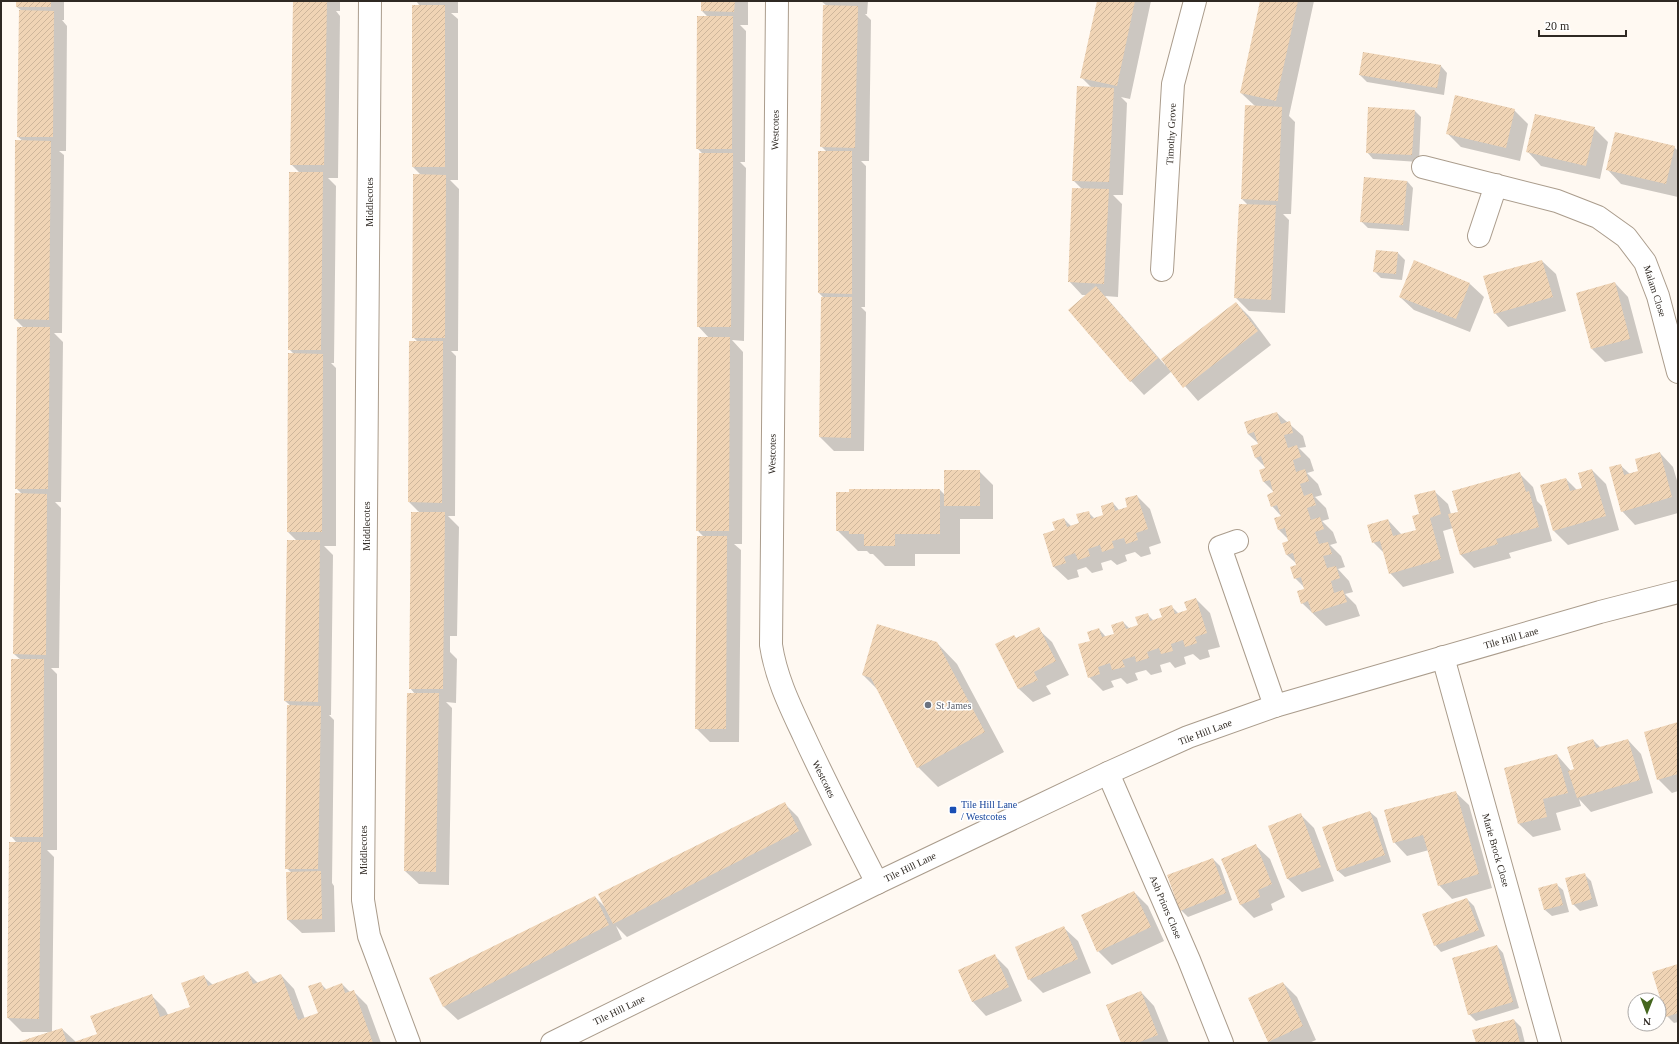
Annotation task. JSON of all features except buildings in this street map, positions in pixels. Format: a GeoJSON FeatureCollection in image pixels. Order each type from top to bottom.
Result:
{"type":"FeatureCollection","features":[{"type":"Feature","properties":{"kind":"street","name":"Middlecotes"},"geometry":{"type":"LineString","coordinates":[[370,1],[363,900],[369,936],[409,1043]]}},
{"type":"Feature","properties":{"kind":"street","name":"Westcotes"},"geometry":{"type":"LineString","coordinates":[[777,1],[771,645],[774,663],[787,699],[825,782],[877,883]]}},
{"type":"Feature","properties":{"kind":"street","name":"Timothy Grove"},"geometry":{"type":"LineString","coordinates":[[1162,270],[1173,84],[1195,1]]}},
{"type":"Feature","properties":{"kind":"street","name":"Malam Close"},"geometry":{"type":"LineString","coordinates":[[1423,167],[1557,201],[1598,217],[1626,237],[1645,262],[1658,296],[1678,372]]}},
{"type":"Feature","properties":{"kind":"street"},"geometry":{"type":"LineString","coordinates":[[1479,236],[1496,185]]}},
{"type":"Feature","properties":{"kind":"street"},"geometry":{"type":"LineString","coordinates":[[1237,541],[1220,547],[1275,706]]}},
{"type":"Feature","properties":{"kind":"street","name":"Tile Hill Lane"},"geometry":{"type":"LineString","coordinates":[[552,1043],[877,883],[1108,773],[1188,737],[1275,706],[1443,657],[1678,592]]}},
{"type":"Feature","properties":{"kind":"street","name":"Marie Brock Close"},"geometry":{"type":"LineString","coordinates":[[1443,657],[1550,1043]]}},
{"type":"Feature","properties":{"kind":"street","name":"Ash Priors Close"},"geometry":{"type":"LineString","coordinates":[[1108,773],[1189,960],[1222,1043]]}},
{"type":"Feature","properties":{"kind":"place","name":"St James"},"geometry":{"type":"Point","coordinates":[928,705]}},
{"type":"Feature","properties":{"kind":"place","name":"Tile Hill Lane / Westcotes"},"geometry":{"type":"Point","coordinates":[953,810]}}]}
